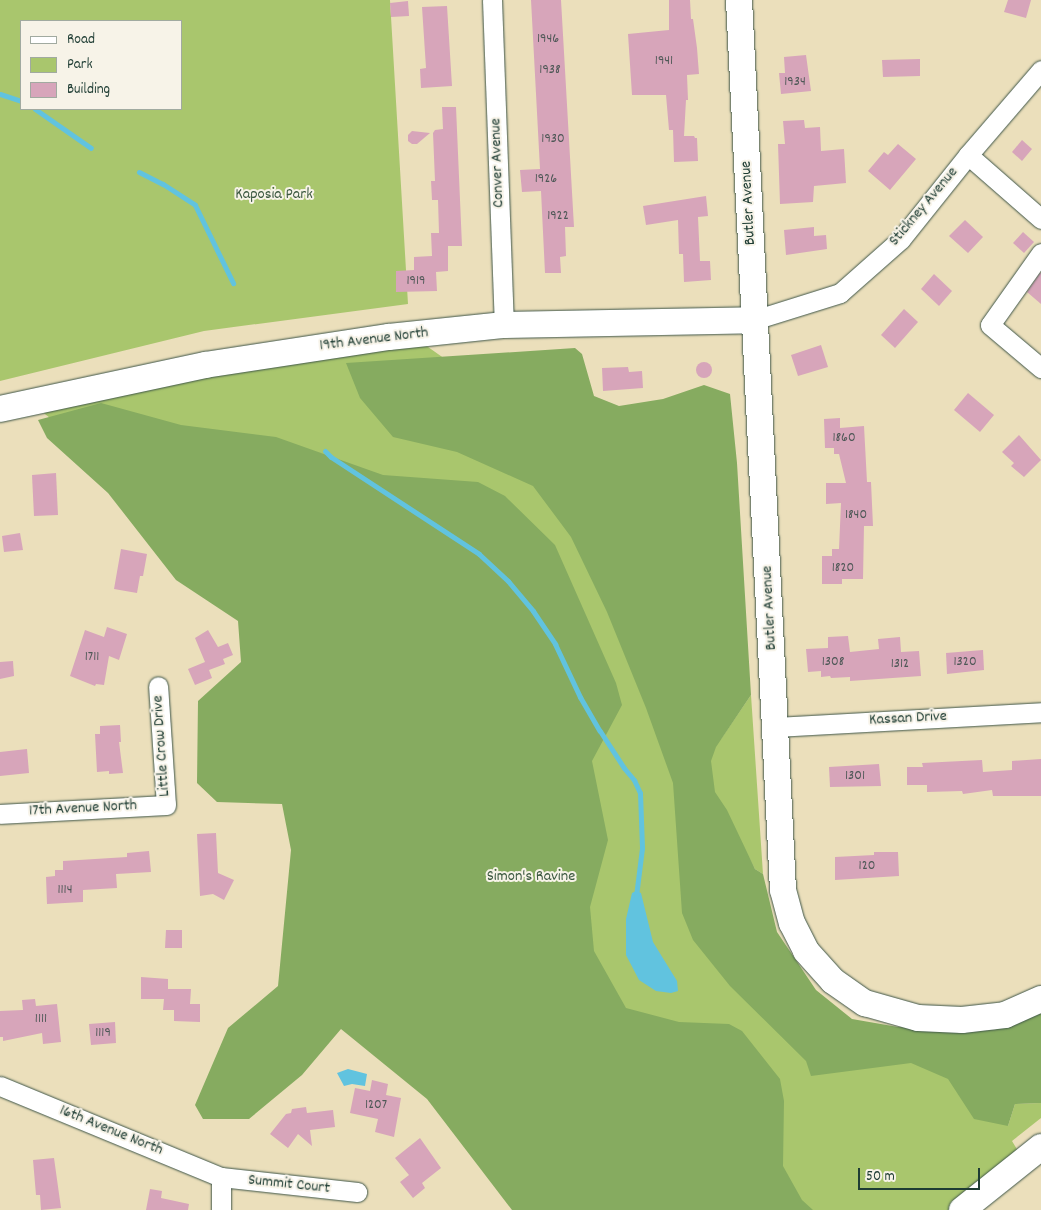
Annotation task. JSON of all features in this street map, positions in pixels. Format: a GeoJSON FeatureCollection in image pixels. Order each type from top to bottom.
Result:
{"type":"FeatureCollection","features":[{"type":"Feature","properties":{"kind":"street","name":"Conver Avenue"},"geometry":{"type":"LineString","coordinates":[[492,0],[504,325]]}},
{"type":"Feature","properties":{"kind":"street","name":"Butler Avenue"},"geometry":{"type":"LineString","coordinates":[[739,0],[783,890],[792,923],[806,951],[833,981],[865,1003],[918,1018],[962,1020],[1005,1014],[1041,998]]}},
{"type":"Feature","properties":{"kind":"street","name":"Stickney Avenue"},"geometry":{"type":"LineString","coordinates":[[754,320],[840,293],[901,239],[968,155],[1041,70]]}},
{"type":"Feature","properties":{"kind":"street"},"geometry":{"type":"LineString","coordinates":[[968,155],[1041,219]]}},
{"type":"Feature","properties":{"kind":"street"},"geometry":{"type":"LineString","coordinates":[[1041,253],[990,325],[1041,368]]}},
{"type":"Feature","properties":{"kind":"street","name":"19th Avenue North"},"geometry":{"type":"LineString","coordinates":[[0,410],[256,356],[389,337],[504,325],[754,320]]}},
{"type":"Feature","properties":{"kind":"street","name":"Little Crow Drive"},"geometry":{"type":"LineString","coordinates":[[158,686],[166,805]]}},
{"type":"Feature","properties":{"kind":"street","name":"Kassan Drive"},"geometry":{"type":"LineString","coordinates":[[776,727],[1041,712]]}},
{"type":"Feature","properties":{"kind":"street","name":"17th Avenue North"},"geometry":{"type":"LineString","coordinates":[[0,814],[166,805]]}},
{"type":"Feature","properties":{"kind":"street","name":"16th Avenue North"},"geometry":{"type":"LineString","coordinates":[[0,1086],[221,1177]]}},
{"type":"Feature","properties":{"kind":"street"},"geometry":{"type":"LineString","coordinates":[[962,1210],[1041,1147]]}},
{"type":"Feature","properties":{"kind":"street"},"geometry":{"type":"LineString","coordinates":[[221,1177],[221,1210]]}},
{"type":"Feature","properties":{"kind":"street","name":"Summit Court"},"geometry":{"type":"LineString","coordinates":[[221,1177],[357,1192]]}},
{"type":"Feature","properties":{"kind":"green space","name":"Kaposia Park"},"geometry":{"type":"Polygon","coordinates":[[[0,0],[390,0],[408,304],[204,331],[0,381],[0,0]]]}},
{"type":"Feature","properties":{"kind":"green space","name":"Simon's Ravine"},"geometry":{"type":"Polygon","coordinates":[[[411,335],[556,437],[721,739],[751,695],[763,874],[755,869],[740,840],[811,1020],[955,1069],[1008,1126],[1015,1104],[1041,1103],[1041,1118],[1012,1141],[1024,1161],[962,1210],[521,1210],[331,789],[263,605],[102,459],[31,403],[411,335]]]}},
{"type":"Feature","properties":{"kind":"green space"},"geometry":{"type":"Polygon","coordinates":[[[575,348],[582,354],[594,396],[619,406],[663,399],[704,385],[730,394],[737,463],[751,695],[716,747],[711,761],[715,792],[727,810],[755,869],[763,874],[777,932],[816,990],[852,1019],[898,1027],[994,1030],[1033,1014],[1041,1014],[1041,1103],[1015,1104],[1008,1126],[974,1119],[948,1079],[911,1063],[811,1076],[806,1061],[730,986],[693,940],[682,913],[673,783],[646,708],[607,612],[571,537],[533,486],[457,452],[393,437],[360,398],[346,363],[575,348]]]}},
{"type":"Feature","properties":{"kind":"green space","name":"Simon's Ravine"},"geometry":{"type":"Polygon","coordinates":[[[101,403],[181,425],[276,437],[383,475],[478,482],[505,496],[555,545],[616,683],[622,705],[592,761],[608,840],[590,907],[594,951],[626,1008],[679,1022],[729,1024],[742,1031],[780,1079],[784,1101],[783,1166],[802,1200],[813,1210],[512,1210],[427,1099],[341,1029],[302,1075],[249,1119],[203,1119],[195,1105],[228,1028],[278,986],[291,850],[282,804],[217,802],[197,783],[198,701],[241,662],[238,621],[176,580],[108,493],[47,438],[38,420],[101,403]]]}},
{"type":"Feature","properties":{"kind":"water"},"geometry":{"type":"Polygon","coordinates":[[[636,891],[641,893],[653,942],[677,981],[678,991],[671,993],[656,991],[639,980],[626,955],[626,919],[632,893],[636,891]]]}},
{"type":"Feature","properties":{"kind":"water"},"geometry":{"type":"Polygon","coordinates":[[[348,1069],[367,1074],[365,1086],[352,1084],[344,1086],[337,1073],[348,1069]]]}},
{"type":"Feature","properties":{"kind":"building"},"geometry":{"type":"Polygon","coordinates":[[[531,0],[561,0],[574,227],[565,227],[566,256],[560,257],[561,273],[545,273],[541,191],[522,192],[520,170],[540,169],[531,0]]]}},
{"type":"Feature","properties":{"kind":"building"},"geometry":{"type":"Polygon","coordinates":[[[669,0],[690,0],[699,74],[687,75],[688,100],[686,100],[684,136],[694,136],[697,138],[698,161],[674,162],[673,130],[669,130],[666,95],[632,95],[628,34],[669,30],[669,0]]]}},
{"type":"Feature","properties":{"kind":"building"},"geometry":{"type":"Polygon","coordinates":[[[1008,0],[1031,0],[1026,18],[1004,12],[1008,0]]]}},
{"type":"Feature","properties":{"kind":"building"},"geometry":{"type":"Polygon","coordinates":[[[408,1],[409,16],[391,17],[390,3],[408,1]]]}},
{"type":"Feature","properties":{"kind":"building"},"geometry":{"type":"Polygon","coordinates":[[[447,6],[452,86],[421,88],[420,69],[426,68],[422,7],[447,6]]]}},
{"type":"Feature","properties":{"kind":"building"},"geometry":{"type":"Polygon","coordinates":[[[806,55],[811,91],[781,94],[779,73],[785,73],[784,57],[806,55]]]}},
{"type":"Feature","properties":{"kind":"building"},"geometry":{"type":"Polygon","coordinates":[[[920,59],[920,76],[883,77],[882,60],[920,59]]]}},
{"type":"Feature","properties":{"kind":"building"},"geometry":{"type":"Polygon","coordinates":[[[442,107],[456,107],[462,246],[448,246],[448,271],[436,272],[437,291],[396,292],[396,271],[414,270],[414,257],[432,256],[431,233],[439,233],[438,200],[432,200],[431,181],[435,181],[433,133],[435,130],[443,129],[442,107]]]}},
{"type":"Feature","properties":{"kind":"building"},"geometry":{"type":"Polygon","coordinates":[[[804,120],[805,128],[820,127],[821,151],[844,149],[846,183],[814,186],[813,202],[780,204],[778,144],[785,144],[783,121],[804,120]]]}},
{"type":"Feature","properties":{"kind":"building"},"geometry":{"type":"Polygon","coordinates":[[[412,131],[430,133],[417,144],[412,144],[408,141],[408,135],[412,131]]]}},
{"type":"Feature","properties":{"kind":"building"},"geometry":{"type":"Polygon","coordinates":[[[1022,140],[1032,149],[1022,161],[1012,152],[1022,140]]]}},
{"type":"Feature","properties":{"kind":"building"},"geometry":{"type":"Polygon","coordinates":[[[898,144],[916,159],[890,190],[868,171],[884,152],[888,155],[898,144]]]}},
{"type":"Feature","properties":{"kind":"building"},"geometry":{"type":"Polygon","coordinates":[[[706,196],[708,216],[698,217],[700,261],[710,261],[711,280],[684,282],[683,254],[679,254],[678,220],[646,225],[643,206],[706,196]]]}},
{"type":"Feature","properties":{"kind":"building"},"geometry":{"type":"Polygon","coordinates":[[[965,220],[983,237],[968,253],[949,236],[965,220]]]}},
{"type":"Feature","properties":{"kind":"building"},"geometry":{"type":"Polygon","coordinates":[[[814,227],[814,236],[826,235],[827,249],[786,255],[784,230],[814,227]]]}},
{"type":"Feature","properties":{"kind":"building"},"geometry":{"type":"Polygon","coordinates":[[[1023,232],[1034,242],[1024,253],[1013,243],[1023,232]]]}},
{"type":"Feature","properties":{"kind":"building"},"geometry":{"type":"Polygon","coordinates":[[[1041,273],[1041,304],[1027,292],[1041,273]]]}},
{"type":"Feature","properties":{"kind":"building"},"geometry":{"type":"Polygon","coordinates":[[[934,274],[952,291],[939,306],[921,289],[934,274]]]}},
{"type":"Feature","properties":{"kind":"building"},"geometry":{"type":"Polygon","coordinates":[[[904,309],[918,322],[895,348],[881,335],[904,309]]]}},
{"type":"Feature","properties":{"kind":"building"},"geometry":{"type":"Polygon","coordinates":[[[821,345],[828,367],[798,376],[791,355],[821,345]]]}},
{"type":"Feature","properties":{"kind":"building"},"geometry":{"type":"Polygon","coordinates":[[[701,362],[707,362],[712,367],[710,376],[701,378],[696,373],[696,367],[701,362]]]}},
{"type":"Feature","properties":{"kind":"building"},"geometry":{"type":"Polygon","coordinates":[[[628,367],[629,372],[642,371],[643,388],[603,391],[602,368],[628,367]]]}},
{"type":"Feature","properties":{"kind":"building"},"geometry":{"type":"Polygon","coordinates":[[[968,393],[994,415],[980,432],[954,410],[968,393]]]}},
{"type":"Feature","properties":{"kind":"building"},"geometry":{"type":"Polygon","coordinates":[[[840,418],[840,428],[864,426],[867,482],[871,482],[873,526],[864,526],[863,579],[842,579],[842,584],[822,584],[822,556],[832,556],[832,549],[839,549],[841,503],[826,504],[826,483],[846,483],[839,454],[834,454],[834,448],[825,448],[824,419],[840,418]]]}},
{"type":"Feature","properties":{"kind":"building"},"geometry":{"type":"Polygon","coordinates":[[[1019,435],[1041,460],[1024,477],[1011,466],[1014,463],[1002,452],[1019,435]]]}},
{"type":"Feature","properties":{"kind":"building"},"geometry":{"type":"Polygon","coordinates":[[[56,473],[58,515],[34,516],[32,475],[56,473]]]}},
{"type":"Feature","properties":{"kind":"building"},"geometry":{"type":"Polygon","coordinates":[[[20,533],[23,550],[4,552],[2,536],[20,533]]]}},
{"type":"Feature","properties":{"kind":"building"},"geometry":{"type":"Polygon","coordinates":[[[121,549],[147,554],[143,576],[140,576],[137,593],[114,589],[121,549]]]}},
{"type":"Feature","properties":{"kind":"building"},"geometry":{"type":"Polygon","coordinates":[[[107,627],[127,634],[119,660],[109,656],[104,685],[96,684],[95,686],[70,676],[85,630],[104,637],[107,627]]]}},
{"type":"Feature","properties":{"kind":"building"},"geometry":{"type":"Polygon","coordinates":[[[208,630],[218,647],[228,643],[233,655],[223,659],[225,664],[209,670],[212,678],[195,685],[188,669],[205,662],[195,638],[208,630]]]}},
{"type":"Feature","properties":{"kind":"building"},"geometry":{"type":"Polygon","coordinates":[[[848,636],[850,652],[879,649],[878,639],[900,637],[901,652],[919,651],[921,676],[850,681],[850,677],[821,677],[821,671],[808,672],[806,649],[828,648],[828,637],[848,636]]]}},
{"type":"Feature","properties":{"kind":"building"},"geometry":{"type":"Polygon","coordinates":[[[983,650],[984,670],[947,674],[946,653],[983,650]]]}},
{"type":"Feature","properties":{"kind":"building"},"geometry":{"type":"Polygon","coordinates":[[[13,661],[14,676],[0,679],[0,662],[13,661]]]}},
{"type":"Feature","properties":{"kind":"building"},"geometry":{"type":"Polygon","coordinates":[[[120,725],[121,742],[119,742],[123,773],[109,774],[109,771],[97,772],[95,734],[100,734],[100,726],[120,725]]]}},
{"type":"Feature","properties":{"kind":"building"},"geometry":{"type":"Polygon","coordinates":[[[27,749],[29,773],[0,776],[0,752],[27,749]]]}},
{"type":"Feature","properties":{"kind":"building"},"geometry":{"type":"Polygon","coordinates":[[[1041,759],[1041,796],[993,796],[992,790],[963,794],[962,791],[927,792],[927,785],[907,785],[907,767],[923,767],[922,763],[982,760],[983,772],[1012,770],[1012,761],[1041,759]]]}},
{"type":"Feature","properties":{"kind":"building"},"geometry":{"type":"Polygon","coordinates":[[[879,764],[881,786],[830,787],[829,767],[879,764]]]}},
{"type":"Feature","properties":{"kind":"building"},"geometry":{"type":"Polygon","coordinates":[[[216,833],[218,873],[234,880],[224,900],[213,894],[200,896],[197,834],[216,833]]]}},
{"type":"Feature","properties":{"kind":"building"},"geometry":{"type":"Polygon","coordinates":[[[149,851],[151,872],[116,874],[117,888],[83,890],[83,902],[47,904],[46,877],[55,876],[55,870],[63,870],[63,861],[127,857],[127,853],[149,851]]]}},
{"type":"Feature","properties":{"kind":"building"},"geometry":{"type":"Polygon","coordinates":[[[874,852],[898,852],[899,876],[835,880],[835,857],[874,855],[874,852]]]}},
{"type":"Feature","properties":{"kind":"building"},"geometry":{"type":"Polygon","coordinates":[[[166,930],[182,930],[182,948],[165,948],[166,930]]]}},
{"type":"Feature","properties":{"kind":"building"},"geometry":{"type":"Polygon","coordinates":[[[141,977],[168,979],[168,989],[191,989],[190,1004],[200,1004],[200,1022],[174,1021],[174,1010],[163,1010],[164,999],[141,999],[141,977]]]}},
{"type":"Feature","properties":{"kind":"building"},"geometry":{"type":"Polygon","coordinates":[[[35,999],[36,1006],[57,1004],[61,1042],[43,1044],[42,1033],[3,1041],[3,1037],[0,1037],[0,1011],[23,1010],[22,1000],[35,999]]]}},
{"type":"Feature","properties":{"kind":"building"},"geometry":{"type":"Polygon","coordinates":[[[115,1022],[116,1043],[91,1045],[89,1024],[115,1022]]]}},
{"type":"Feature","properties":{"kind":"building"},"geometry":{"type":"Polygon","coordinates":[[[372,1080],[388,1084],[386,1095],[401,1098],[394,1137],[375,1132],[378,1119],[350,1113],[355,1088],[370,1091],[372,1080]]]}},
{"type":"Feature","properties":{"kind":"building"},"geometry":{"type":"Polygon","coordinates":[[[306,1107],[307,1113],[333,1110],[335,1127],[310,1130],[312,1146],[298,1134],[288,1148],[270,1134],[286,1114],[291,1113],[292,1109],[306,1107]]]}},
{"type":"Feature","properties":{"kind":"building"},"geometry":{"type":"Polygon","coordinates":[[[420,1138],[441,1168],[422,1183],[425,1188],[413,1198],[400,1182],[409,1175],[395,1158],[420,1138]]]}},
{"type":"Feature","properties":{"kind":"building"},"geometry":{"type":"Polygon","coordinates":[[[54,1158],[61,1208],[41,1210],[40,1195],[36,1195],[33,1160],[54,1158]]]}},
{"type":"Feature","properties":{"kind":"building"},"geometry":{"type":"Polygon","coordinates":[[[150,1189],[162,1191],[161,1198],[189,1204],[188,1210],[146,1210],[150,1189]]]}},
{"type":"Feature","properties":{"kind":"waterway"},"geometry":{"type":"LineString","coordinates":[[0,94],[20,101]]}},
{"type":"Feature","properties":{"kind":"waterway"},"geometry":{"type":"LineString","coordinates":[[36,110],[91,148]]}},
{"type":"Feature","properties":{"kind":"waterway"},"geometry":{"type":"LineString","coordinates":[[139,172],[163,184],[195,205],[233,283]]}},
{"type":"Feature","properties":{"kind":"waterway"},"geometry":{"type":"LineString","coordinates":[[325,451],[331,457],[479,554],[508,581],[533,611],[555,644],[580,697],[624,768],[634,780],[640,793],[642,848],[636,896]]}}]}
